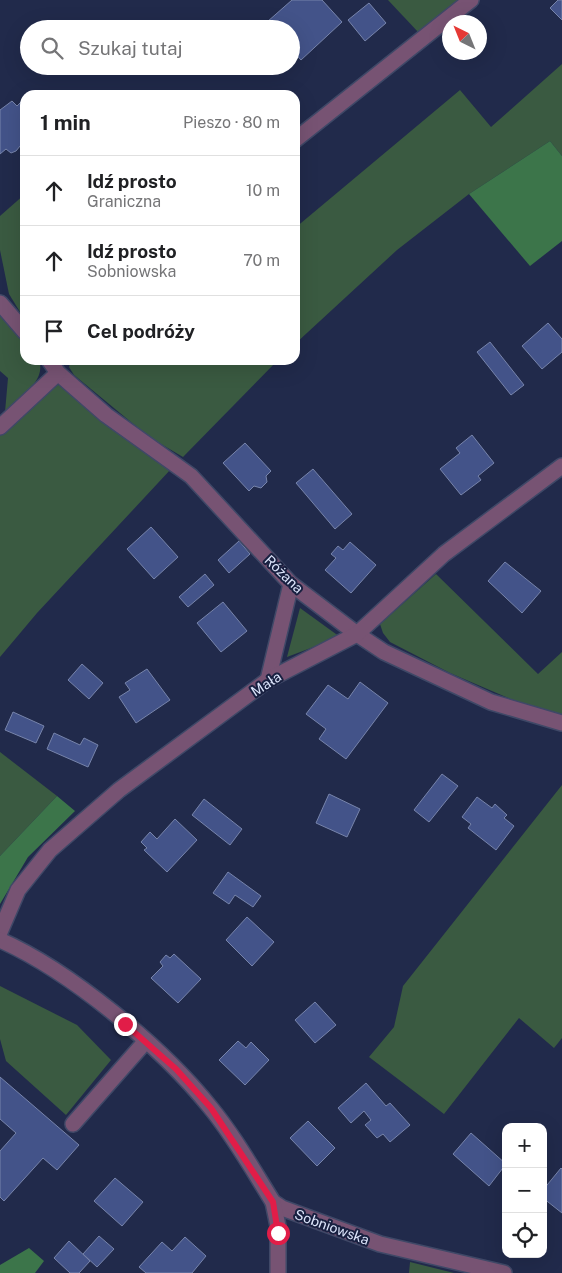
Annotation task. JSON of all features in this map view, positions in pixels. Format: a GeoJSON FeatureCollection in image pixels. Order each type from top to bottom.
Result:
{"type":"FeatureCollection","features":[{"type":"Feature","properties":{"kind":"street"},"geometry":{"type":"LineString","coordinates":[[300,136],[471,0]]}},
{"type":"Feature","properties":{"kind":"street"},"geometry":{"type":"LineString","coordinates":[[0,303],[20,326]]}},
{"type":"Feature","properties":{"kind":"street"},"geometry":{"type":"LineString","coordinates":[[0,427],[51,365]]}},
{"type":"Feature","properties":{"kind":"street","name":"Różana"},"geometry":{"type":"LineString","coordinates":[[53,365],[106,415],[191,476],[290,584],[357,634],[384,652],[491,702],[562,723]]}},
{"type":"Feature","properties":{"kind":"street","name":"Mała"},"geometry":{"type":"LineString","coordinates":[[1,941],[18,890],[50,850],[119,790],[268,680],[357,634],[444,554],[562,466]]}},
{"type":"Feature","properties":{"kind":"street"},"geometry":{"type":"LineString","coordinates":[[268,680],[290,584]]}},
{"type":"Feature","properties":{"kind":"street","name":"Sobniowska"},"geometry":{"type":"LineString","coordinates":[[1,941],[56,970],[176,1069],[211,1108],[273,1202],[292,1213],[380,1244],[504,1273]]}},
{"type":"Feature","properties":{"kind":"street"},"geometry":{"type":"LineString","coordinates":[[73,1124],[145,1042]]}},
{"type":"Feature","properties":{"kind":"street"},"geometry":{"type":"LineString","coordinates":[[273,1202],[278,1226],[278,1273]]}},
{"type":"Feature","properties":{"kind":"green space"},"geometry":{"type":"Polygon","coordinates":[[[388,0],[458,0],[419,33],[388,0]]]}},
{"type":"Feature","properties":{"kind":"green space"},"geometry":{"type":"Polygon","coordinates":[[[562,64],[562,156],[550,141],[469,194],[397,250],[300,339],[300,224],[460,90],[491,127],[562,64]]]}},
{"type":"Feature","properties":{"kind":"green space"},"geometry":{"type":"Polygon","coordinates":[[[550,141],[562,156],[562,241],[530,266],[469,194],[550,141]]]}},
{"type":"Feature","properties":{"kind":"green space"},"geometry":{"type":"Polygon","coordinates":[[[20,198],[20,312],[9,294],[0,250],[0,216],[20,198]]]}},
{"type":"Feature","properties":{"kind":"green space"},"geometry":{"type":"Polygon","coordinates":[[[0,314],[20,337],[20,365],[40,365],[40,368],[39,375],[30,389],[5,412],[8,378],[0,371],[0,314]]]}},
{"type":"Feature","properties":{"kind":"green space"},"geometry":{"type":"Polygon","coordinates":[[[70,365],[273,365],[183,457],[149,437],[74,375],[70,365]]]}},
{"type":"Feature","properties":{"kind":"green space"},"geometry":{"type":"Polygon","coordinates":[[[60,382],[111,428],[171,469],[37,613],[0,657],[0,434],[55,383],[60,382]]]}},
{"type":"Feature","properties":{"kind":"green space"},"geometry":{"type":"Polygon","coordinates":[[[436,574],[538,674],[562,652],[562,715],[522,704],[450,673],[390,642],[383,633],[380,624],[436,574]]]}},
{"type":"Feature","properties":{"kind":"green space"},"geometry":{"type":"Polygon","coordinates":[[[300,608],[340,637],[287,657],[300,608]]]}},
{"type":"Feature","properties":{"kind":"green space"},"geometry":{"type":"Polygon","coordinates":[[[0,752],[57,796],[0,856],[0,752]]]}},
{"type":"Feature","properties":{"kind":"green space"},"geometry":{"type":"Polygon","coordinates":[[[562,785],[562,1038],[554,1048],[519,1018],[444,1114],[369,1057],[394,1027],[403,986],[562,785]]]}},
{"type":"Feature","properties":{"kind":"green space"},"geometry":{"type":"Polygon","coordinates":[[[57,796],[75,811],[28,857],[0,904],[0,856],[57,796]]]}},
{"type":"Feature","properties":{"kind":"green space"},"geometry":{"type":"Polygon","coordinates":[[[0,986],[77,1025],[111,1060],[66,1115],[6,1061],[0,1039],[0,986]]]}},
{"type":"Feature","properties":{"kind":"green space"},"geometry":{"type":"Polygon","coordinates":[[[29,1248],[44,1261],[35,1273],[0,1273],[0,1265],[29,1248]]]}},
{"type":"Feature","properties":{"kind":"green space"},"geometry":{"type":"Polygon","coordinates":[[[410,1262],[454,1273],[409,1273],[410,1262]]]}},
{"type":"Feature","properties":{"kind":"building"},"geometry":{"type":"Polygon","coordinates":[[[292,0],[322,0],[342,22],[301,60],[300,20],[269,20],[292,0]]]}},
{"type":"Feature","properties":{"kind":"building"},"geometry":{"type":"Polygon","coordinates":[[[558,0],[562,0],[562,20],[550,8],[558,0]]]}},
{"type":"Feature","properties":{"kind":"building"},"geometry":{"type":"Polygon","coordinates":[[[369,3],[386,23],[365,41],[348,20],[369,3]]]}},
{"type":"Feature","properties":{"kind":"building"},"geometry":{"type":"Polygon","coordinates":[[[12,101],[17,106],[20,103],[20,146],[11,153],[6,149],[0,154],[0,110],[12,101]]]}},
{"type":"Feature","properties":{"kind":"building"},"geometry":{"type":"Polygon","coordinates":[[[548,323],[562,339],[562,352],[542,369],[522,346],[548,323]]]}},
{"type":"Feature","properties":{"kind":"building"},"geometry":{"type":"Polygon","coordinates":[[[490,342],[524,385],[511,395],[477,352],[490,342]]]}},
{"type":"Feature","properties":{"kind":"building"},"geometry":{"type":"Polygon","coordinates":[[[472,435],[494,463],[478,476],[481,480],[461,495],[440,469],[460,453],[456,448],[472,435]]]}},
{"type":"Feature","properties":{"kind":"building"},"geometry":{"type":"Polygon","coordinates":[[[245,443],[271,471],[266,476],[267,482],[261,488],[254,486],[249,491],[223,463],[245,443]]]}},
{"type":"Feature","properties":{"kind":"building"},"geometry":{"type":"Polygon","coordinates":[[[313,469],[352,514],[335,529],[296,483],[313,469]]]}},
{"type":"Feature","properties":{"kind":"building"},"geometry":{"type":"Polygon","coordinates":[[[151,527],[178,557],[154,579],[127,549],[151,527]]]}},
{"type":"Feature","properties":{"kind":"building"},"geometry":{"type":"Polygon","coordinates":[[[239,541],[250,554],[229,573],[218,560],[239,541]]]}},
{"type":"Feature","properties":{"kind":"building"},"geometry":{"type":"Polygon","coordinates":[[[350,542],[376,565],[351,593],[325,570],[336,558],[331,554],[338,546],[343,550],[350,542]]]}},
{"type":"Feature","properties":{"kind":"building"},"geometry":{"type":"Polygon","coordinates":[[[505,562],[541,591],[522,613],[488,581],[505,562]]]}},
{"type":"Feature","properties":{"kind":"building"},"geometry":{"type":"Polygon","coordinates":[[[205,574],[214,585],[188,607],[179,597],[205,574]]]}},
{"type":"Feature","properties":{"kind":"building"},"geometry":{"type":"Polygon","coordinates":[[[223,602],[247,631],[221,652],[197,623],[223,602]]]}},
{"type":"Feature","properties":{"kind":"building"},"geometry":{"type":"Polygon","coordinates":[[[82,664],[103,683],[89,699],[68,680],[82,664]]]}},
{"type":"Feature","properties":{"kind":"building"},"geometry":{"type":"Polygon","coordinates":[[[147,669],[170,700],[136,723],[119,697],[130,690],[125,683],[147,669]]]}},
{"type":"Feature","properties":{"kind":"building"},"geometry":{"type":"Polygon","coordinates":[[[360,682],[388,703],[346,759],[319,739],[326,729],[306,714],[328,685],[348,699],[360,682]]]}},
{"type":"Feature","properties":{"kind":"building"},"geometry":{"type":"Polygon","coordinates":[[[13,712],[44,726],[36,743],[5,730],[13,712]]]}},
{"type":"Feature","properties":{"kind":"building"},"geometry":{"type":"Polygon","coordinates":[[[54,733],[80,745],[84,738],[98,745],[88,767],[47,749],[54,733]]]}},
{"type":"Feature","properties":{"kind":"building"},"geometry":{"type":"Polygon","coordinates":[[[442,774],[458,786],[429,822],[414,810],[442,774]]]}},
{"type":"Feature","properties":{"kind":"building"},"geometry":{"type":"Polygon","coordinates":[[[329,794],[360,809],[347,837],[316,823],[329,794]]]}},
{"type":"Feature","properties":{"kind":"building"},"geometry":{"type":"Polygon","coordinates":[[[477,797],[492,808],[495,804],[507,815],[504,818],[514,826],[496,850],[468,828],[471,824],[462,817],[477,797]]]}},
{"type":"Feature","properties":{"kind":"building"},"geometry":{"type":"Polygon","coordinates":[[[204,799],[242,829],[230,845],[192,815],[204,799]]]}},
{"type":"Feature","properties":{"kind":"building"},"geometry":{"type":"Polygon","coordinates":[[[175,819],[197,840],[167,872],[144,850],[147,848],[141,842],[150,832],[157,839],[175,819]]]}},
{"type":"Feature","properties":{"kind":"building"},"geometry":{"type":"Polygon","coordinates":[[[228,872],[261,896],[253,907],[235,895],[229,904],[213,893],[228,872]]]}},
{"type":"Feature","properties":{"kind":"building"},"geometry":{"type":"Polygon","coordinates":[[[247,917],[274,942],[252,966],[226,940],[247,917]]]}},
{"type":"Feature","properties":{"kind":"building"},"geometry":{"type":"Polygon","coordinates":[[[174,954],[201,979],[178,1003],[151,978],[163,966],[160,962],[166,955],[170,958],[174,954]]]}},
{"type":"Feature","properties":{"kind":"building"},"geometry":{"type":"Polygon","coordinates":[[[315,1002],[336,1025],[315,1043],[295,1020],[315,1002]]]}},
{"type":"Feature","properties":{"kind":"building"},"geometry":{"type":"Polygon","coordinates":[[[238,1041],[246,1048],[251,1042],[269,1060],[245,1085],[219,1060],[238,1041]]]}},
{"type":"Feature","properties":{"kind":"building"},"geometry":{"type":"Polygon","coordinates":[[[0,1077],[79,1145],[57,1170],[43,1158],[4,1201],[0,1197],[0,1151],[16,1133],[0,1119],[0,1077]]]}},
{"type":"Feature","properties":{"kind":"building"},"geometry":{"type":"Polygon","coordinates":[[[366,1083],[386,1106],[390,1103],[410,1125],[390,1142],[383,1134],[377,1138],[365,1125],[371,1120],[364,1111],[351,1123],[338,1108],[366,1083]]]}},
{"type":"Feature","properties":{"kind":"building"},"geometry":{"type":"Polygon","coordinates":[[[308,1121],[335,1148],[317,1166],[290,1138],[308,1121]]]}},
{"type":"Feature","properties":{"kind":"building"},"geometry":{"type":"Polygon","coordinates":[[[471,1133],[502,1160],[502,1169],[489,1186],[453,1154],[471,1133]]]}},
{"type":"Feature","properties":{"kind":"building"},"geometry":{"type":"Polygon","coordinates":[[[561,1168],[562,1213],[547,1201],[547,1185],[561,1168]]]}},
{"type":"Feature","properties":{"kind":"building"},"geometry":{"type":"Polygon","coordinates":[[[115,1178],[143,1202],[122,1226],[94,1201],[115,1178]]]}},
{"type":"Feature","properties":{"kind":"building"},"geometry":{"type":"Polygon","coordinates":[[[99,1236],[114,1249],[97,1267],[83,1254],[99,1236]]]}},
{"type":"Feature","properties":{"kind":"building"},"geometry":{"type":"Polygon","coordinates":[[[185,1237],[206,1256],[192,1273],[146,1273],[139,1267],[162,1242],[172,1251],[185,1237]]]}},
{"type":"Feature","properties":{"kind":"building"},"geometry":{"type":"Polygon","coordinates":[[[69,1241],[90,1261],[79,1273],[70,1273],[54,1258],[69,1241]]]}},
{"type":"Feature","properties":{"kind":"route"},"geometry":{"type":"LineString","coordinates":[[125,1024],[176,1069],[211,1108],[273,1202],[277,1214],[278,1233]]}}]}
